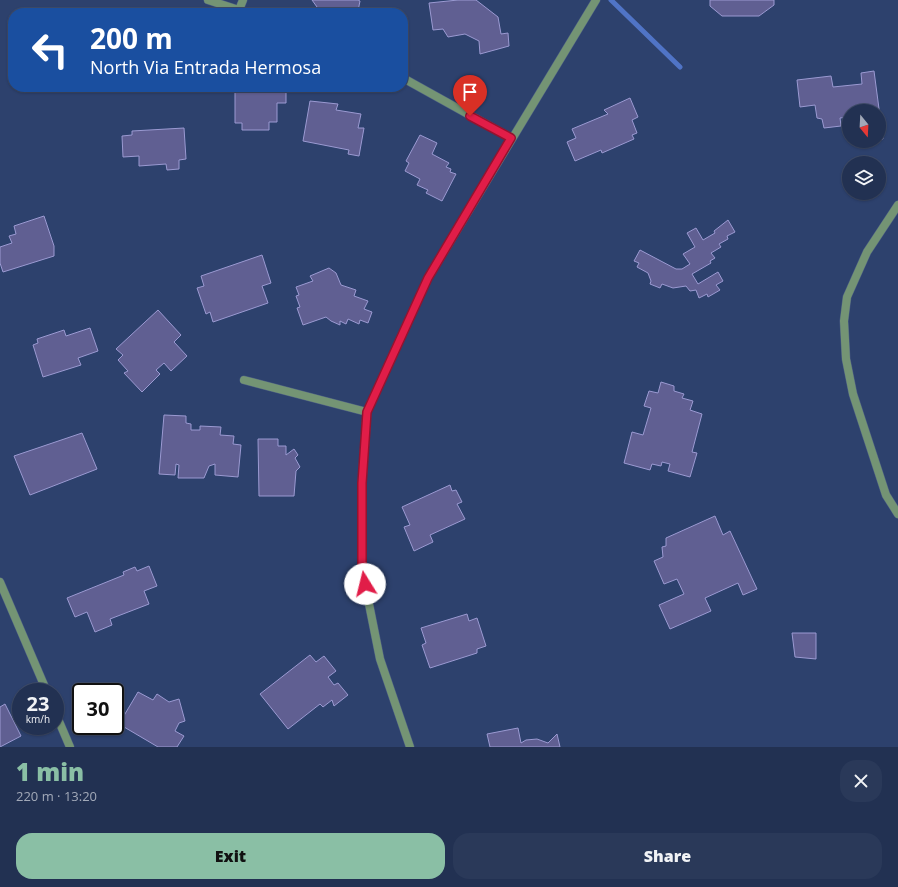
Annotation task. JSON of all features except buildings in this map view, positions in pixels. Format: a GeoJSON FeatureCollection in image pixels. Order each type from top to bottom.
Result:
{"type":"FeatureCollection","features":[{"type":"Feature","properties":{"kind":"street"},"geometry":{"type":"LineString","coordinates":[[208,0],[234,8]]}},
{"type":"Feature","properties":{"kind":"street"},"geometry":{"type":"LineString","coordinates":[[410,747],[380,659],[362,569],[362,483],[367,412],[428,278],[511,138],[596,0]]}},
{"type":"Feature","properties":{"kind":"street"},"geometry":{"type":"LineString","coordinates":[[408,81],[511,138]]}},
{"type":"Feature","properties":{"kind":"street"},"geometry":{"type":"LineString","coordinates":[[898,205],[867,252],[847,297],[844,321],[846,359],[853,394],[886,495],[898,514]]}},
{"type":"Feature","properties":{"kind":"street"},"geometry":{"type":"LineString","coordinates":[[244,380],[367,412]]}},
{"type":"Feature","properties":{"kind":"street"},"geometry":{"type":"LineString","coordinates":[[0,582],[43,683]]}},
{"type":"Feature","properties":{"kind":"street"},"geometry":{"type":"LineString","coordinates":[[64,733],[70,747]]}},
{"type":"Feature","properties":{"kind":"waterway"},"geometry":{"type":"LineString","coordinates":[[611,0],[680,67]]}},
{"type":"Feature","properties":{"kind":"route"},"geometry":{"type":"LineString","coordinates":[[365,584],[362,569],[362,483],[367,412],[428,278],[511,138],[470,116]]}}]}
